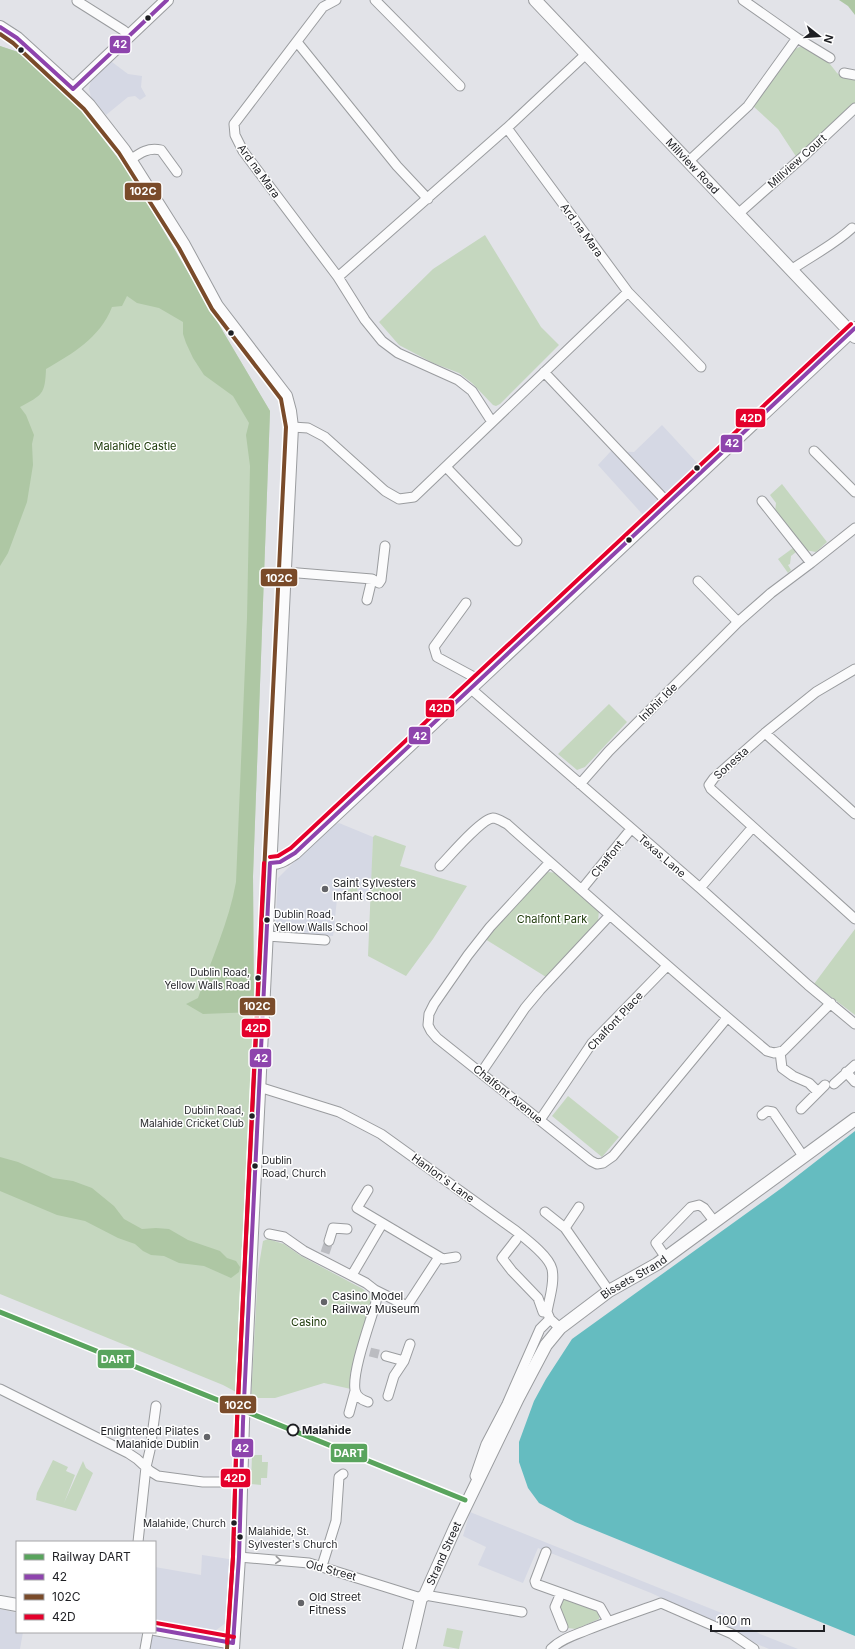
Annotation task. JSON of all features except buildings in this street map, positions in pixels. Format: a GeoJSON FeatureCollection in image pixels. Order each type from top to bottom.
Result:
{"type":"FeatureCollection","features":[{"type":"Feature","properties":{"kind":"street"},"geometry":{"type":"LineString","coordinates":[[73,89],[167,0]]}},
{"type":"Feature","properties":{"kind":"street","name":"Ard na Mara"},"geometry":{"type":"LineString","coordinates":[[336,0],[323,7],[234,124],[235,135],[244,151],[338,277],[365,320],[382,341],[398,353],[458,380],[472,391],[492,422]]}},
{"type":"Feature","properties":{"kind":"street"},"geometry":{"type":"LineString","coordinates":[[375,0],[460,86]]}},
{"type":"Feature","properties":{"kind":"street","name":"Millview Road"},"geometry":{"type":"LineString","coordinates":[[535,0],[689,160],[790,270],[854,332]]}},
{"type":"Feature","properties":{"kind":"street"},"geometry":{"type":"LineString","coordinates":[[743,0],[797,38],[830,58]]}},
{"type":"Feature","properties":{"kind":"street"},"geometry":{"type":"LineString","coordinates":[[77,2],[123,30],[130,36]]}},
{"type":"Feature","properties":{"kind":"street"},"geometry":{"type":"LineString","coordinates":[[0,27],[17,38],[73,89],[89,106],[130,160],[184,245],[217,306],[286,396],[292,426],[286,572],[270,863],[244,1398],[239,1557],[233,1646],[156,1629]]}},
{"type":"Feature","properties":{"kind":"street"},"geometry":{"type":"LineString","coordinates":[[689,160],[748,106],[797,38]]}},
{"type":"Feature","properties":{"kind":"street"},"geometry":{"type":"LineString","coordinates":[[297,42],[397,166],[428,199]]}},
{"type":"Feature","properties":{"kind":"street"},"geometry":{"type":"LineString","coordinates":[[338,277],[507,128],[586,54]]}},
{"type":"Feature","properties":{"kind":"street"},"geometry":{"type":"LineString","coordinates":[[844,73],[855,75]]}},
{"type":"Feature","properties":{"kind":"street","name":"Millview Court"},"geometry":{"type":"LineString","coordinates":[[738,214],[805,155],[855,108]]}},
{"type":"Feature","properties":{"kind":"street","name":"Ard na Mara"},"geometry":{"type":"LineString","coordinates":[[507,128],[628,292],[701,367]]}},
{"type":"Feature","properties":{"kind":"street"},"geometry":{"type":"LineString","coordinates":[[130,160],[146,150],[154,148],[161,150],[177,172]]}},
{"type":"Feature","properties":{"kind":"street"},"geometry":{"type":"LineString","coordinates":[[790,270],[838,241],[852,228]]}},
{"type":"Feature","properties":{"kind":"street"},"geometry":{"type":"LineString","coordinates":[[292,426],[308,428],[325,437],[384,491],[399,499],[414,497],[628,292]]}},
{"type":"Feature","properties":{"kind":"street"},"geometry":{"type":"LineString","coordinates":[[270,863],[285,860],[295,852],[854,332]]}},
{"type":"Feature","properties":{"kind":"street"},"geometry":{"type":"LineString","coordinates":[[544,372],[669,504]]}},
{"type":"Feature","properties":{"kind":"street"},"geometry":{"type":"LineString","coordinates":[[814,451],[855,492]]}},
{"type":"Feature","properties":{"kind":"street"},"geometry":{"type":"LineString","coordinates":[[446,467],[517,541]]}},
{"type":"Feature","properties":{"kind":"street"},"geometry":{"type":"LineString","coordinates":[[762,501],[811,563]]}},
{"type":"Feature","properties":{"kind":"street","name":"Inbhir Ide"},"geometry":{"type":"LineString","coordinates":[[580,784],[609,751],[738,622],[771,593],[855,528]]}},
{"type":"Feature","properties":{"kind":"street"},"geometry":{"type":"LineString","coordinates":[[286,572],[372,579],[379,583],[381,580],[385,546]]}},
{"type":"Feature","properties":{"kind":"street"},"geometry":{"type":"LineString","coordinates":[[367,600],[372,579]]}},
{"type":"Feature","properties":{"kind":"street"},"geometry":{"type":"LineString","coordinates":[[698,581],[738,622]]}},
{"type":"Feature","properties":{"kind":"street","name":"Texas Lane"},"geometry":{"type":"LineString","coordinates":[[466,604],[434,647],[437,657],[474,677],[474,684],[580,784],[700,888],[808,985],[855,1024]]}},
{"type":"Feature","properties":{"kind":"street","name":"Sonesta"},"geometry":{"type":"LineString","coordinates":[[853,673],[816,692],[796,707],[714,778],[709,785],[711,789],[752,828],[855,919]]}},
{"type":"Feature","properties":{"kind":"street"},"geometry":{"type":"LineString","coordinates":[[765,733],[855,814]]}},
{"type":"Feature","properties":{"kind":"street"},"geometry":{"type":"LineString","coordinates":[[440,866],[464,840],[488,820],[493,818],[507,824],[667,966],[767,1051],[780,1052],[831,1003]]}},
{"type":"Feature","properties":{"kind":"street"},"geometry":{"type":"LineString","coordinates":[[700,888],[752,828]]}},
{"type":"Feature","properties":{"kind":"street","name":"Chalfont"},"geometry":{"type":"LineString","coordinates":[[582,889],[631,829]]}},
{"type":"Feature","properties":{"kind":"street","name":"Chalfont Avenue"},"geometry":{"type":"LineString","coordinates":[[550,862],[468,955],[430,1014],[428,1025],[431,1032],[591,1161],[597,1164],[603,1163],[612,1156],[728,1018]]}},
{"type":"Feature","properties":{"kind":"street"},"geometry":{"type":"LineString","coordinates":[[481,1073],[525,1008],[610,915]]}},
{"type":"Feature","properties":{"kind":"street"},"geometry":{"type":"LineString","coordinates":[[267,936],[325,940]]}},
{"type":"Feature","properties":{"kind":"street","name":"Chalfont Place"},"geometry":{"type":"LineString","coordinates":[[540,1120],[592,1043],[667,966]]}},
{"type":"Feature","properties":{"kind":"street"},"geometry":{"type":"LineString","coordinates":[[780,1052],[782,1068],[793,1076],[809,1082],[818,1092]]}},
{"type":"Feature","properties":{"kind":"street"},"geometry":{"type":"LineString","coordinates":[[801,1109],[818,1092],[855,1065]]}},
{"type":"Feature","properties":{"kind":"street"},"geometry":{"type":"LineString","coordinates":[[846,1072],[855,1082]]}},
{"type":"Feature","properties":{"kind":"street","name":"Hanlon's Lane"},"geometry":{"type":"LineString","coordinates":[[259,1087],[339,1112],[375,1131],[410,1154],[516,1230],[549,1262],[552,1269],[552,1292],[549,1316]]}},
{"type":"Feature","properties":{"kind":"street"},"geometry":{"type":"LineString","coordinates":[[762,1115],[767,1111],[773,1112],[803,1156]]}},
{"type":"Feature","properties":{"kind":"street","name":"Bissets Strand"},"geometry":{"type":"LineString","coordinates":[[468,1504],[536,1364],[546,1346],[560,1328],[609,1291],[657,1264],[855,1119]]}},
{"type":"Feature","properties":{"kind":"street"},"geometry":{"type":"LineString","coordinates":[[368,1190],[357,1208],[443,1259],[456,1257]]}},
{"type":"Feature","properties":{"kind":"street"},"geometry":{"type":"LineString","coordinates":[[662,1252],[656,1243],[691,1207],[698,1205],[704,1208],[714,1221]]}},
{"type":"Feature","properties":{"kind":"street"},"geometry":{"type":"LineString","coordinates":[[565,1228],[579,1207]]}},
{"type":"Feature","properties":{"kind":"street"},"geometry":{"type":"LineString","coordinates":[[545,1212],[565,1228],[609,1291]]}},
{"type":"Feature","properties":{"kind":"street"},"geometry":{"type":"LineString","coordinates":[[352,1275],[382,1224]]}},
{"type":"Feature","properties":{"kind":"street"},"geometry":{"type":"LineString","coordinates":[[329,1241],[333,1228],[347,1230]]}},
{"type":"Feature","properties":{"kind":"street"},"geometry":{"type":"LineString","coordinates":[[269,1234],[284,1237],[304,1251],[324,1256],[375,1290],[407,1306],[439,1257]]}},
{"type":"Feature","properties":{"kind":"street"},"geometry":{"type":"LineString","coordinates":[[516,1240],[502,1258],[512,1271],[538,1298],[543,1312],[560,1328]]}},
{"type":"Feature","properties":{"kind":"street"},"geometry":{"type":"LineString","coordinates":[[349,1413],[355,1391],[355,1375],[366,1350],[376,1302],[375,1290]]}},
{"type":"Feature","properties":{"kind":"street","name":"Bissets Strand"},"geometry":{"type":"LineString","coordinates":[[475,1489],[472,1487],[486,1444],[507,1404],[540,1329],[549,1316]]}},
{"type":"Feature","properties":{"kind":"street"},"geometry":{"type":"LineString","coordinates":[[388,1396],[394,1376],[404,1361],[410,1344]]}},
{"type":"Feature","properties":{"kind":"street"},"geometry":{"type":"LineString","coordinates":[[386,1356],[404,1361]]}},
{"type":"Feature","properties":{"kind":"street"},"geometry":{"type":"LineString","coordinates":[[0,1389],[128,1453],[158,1476],[202,1482],[241,1482]]}},
{"type":"Feature","properties":{"kind":"street"},"geometry":{"type":"LineString","coordinates":[[355,1391],[361,1400],[368,1402]]}},
{"type":"Feature","properties":{"kind":"street"},"geometry":{"type":"LineString","coordinates":[[138,1541],[146,1467],[156,1406]]}},
{"type":"Feature","properties":{"kind":"street"},"geometry":{"type":"LineString","coordinates":[[322,1566],[336,1521],[339,1477],[343,1474]]}},
{"type":"Feature","properties":{"kind":"street","name":"Strand Street"},"geometry":{"type":"LineString","coordinates":[[409,1649],[423,1596],[468,1504]]}},
{"type":"Feature","properties":{"kind":"street"},"geometry":{"type":"LineString","coordinates":[[546,1552],[535,1581],[536,1584],[600,1608],[608,1621]]}},
{"type":"Feature","properties":{"kind":"street","name":"Old Street"},"geometry":{"type":"LineString","coordinates":[[239,1557],[304,1562],[423,1596],[522,1611]]}},
{"type":"Feature","properties":{"kind":"street"},"geometry":{"type":"LineString","coordinates":[[561,1593],[555,1607],[563,1627]]}},
{"type":"Feature","properties":{"kind":"street"},"geometry":{"type":"LineString","coordinates":[[0,1602],[16,1605]]}},
{"type":"Feature","properties":{"kind":"street"},"geometry":{"type":"LineString","coordinates":[[551,1649],[564,1645],[608,1621],[661,1603],[732,1634],[754,1649]]}},
{"type":"Feature","properties":{"kind":"street"},"geometry":{"type":"LineString","coordinates":[[145,1649],[148,1633]]}},
{"type":"Feature","properties":{"kind":"shaded area"},"geometry":{"type":"Polygon","coordinates":[[[108,59],[128,74],[142,76],[141,87],[146,96],[140,100],[135,96],[128,97],[106,115],[91,97],[89,89],[91,80],[108,59]]]}},
{"type":"Feature","properties":{"kind":"shaded area"},"geometry":{"type":"Polygon","coordinates":[[[662,425],[699,465],[644,516],[598,465],[611,451],[634,452],[662,425]]]}},
{"type":"Feature","properties":{"kind":"shaded area","name":"Saint Sylvesters Infant School"},"geometry":{"type":"Polygon","coordinates":[[[339,823],[373,837],[371,901],[337,899],[333,936],[275,932],[278,878],[307,849],[339,823]]]}},
{"type":"Feature","properties":{"kind":"shaded area"},"geometry":{"type":"Polygon","coordinates":[[[470,1512],[734,1618],[760,1634],[798,1649],[769,1649],[651,1593],[538,1548],[523,1583],[478,1565],[486,1547],[463,1536],[470,1512]]]}},
{"type":"Feature","properties":{"kind":"shaded area"},"geometry":{"type":"Polygon","coordinates":[[[202,1555],[229,1559],[227,1622],[215,1631],[156,1622],[156,1567],[201,1575],[202,1555]]]}},
{"type":"Feature","properties":{"kind":"shaded area"},"geometry":{"type":"Polygon","coordinates":[[[0,1609],[16,1613],[16,1633],[23,1633],[20,1649],[0,1649],[0,1609]]]}},
{"type":"Feature","properties":{"kind":"shaded area"},"geometry":{"type":"Polygon","coordinates":[[[156,1633],[220,1644],[226,1649],[149,1649],[152,1634],[156,1633]]]}},
{"type":"Feature","properties":{"kind":"green space"},"geometry":{"type":"Polygon","coordinates":[[[839,0],[855,0],[855,15],[848,6],[839,0]]]}},
{"type":"Feature","properties":{"kind":"green space"},"geometry":{"type":"Polygon","coordinates":[[[804,45],[826,59],[837,73],[847,79],[855,78],[855,103],[797,158],[778,129],[753,106],[795,49],[804,45]]]}},
{"type":"Feature","properties":{"kind":"green space","name":"Malahide Castle"},"geometry":{"type":"Polygon","coordinates":[[[0,46],[21,53],[82,111],[130,174],[270,411],[253,876],[254,1012],[245,1242],[243,1241],[241,1251],[244,1263],[244,1306],[238,1393],[223,1385],[0,1294],[0,46]]]}},
{"type":"Feature","properties":{"kind":"green space"},"geometry":{"type":"Polygon","coordinates":[[[0,46],[21,53],[82,111],[130,174],[270,411],[253,876],[254,1012],[203,1014],[186,1004],[198,998],[229,912],[236,882],[247,618],[250,466],[246,435],[249,423],[233,396],[204,375],[193,358],[186,343],[183,334],[183,322],[159,308],[137,303],[127,296],[122,306],[112,307],[107,318],[93,336],[75,351],[46,369],[45,384],[41,393],[38,397],[20,407],[26,415],[34,435],[32,444],[33,465],[27,502],[8,553],[0,566],[0,46]]]}},
{"type":"Feature","properties":{"kind":"green space"},"geometry":{"type":"Polygon","coordinates":[[[485,235],[541,327],[559,345],[500,404],[496,406],[493,405],[472,383],[459,373],[433,363],[399,345],[379,322],[433,269],[485,235]]]}},
{"type":"Feature","properties":{"kind":"green space"},"geometry":{"type":"Polygon","coordinates":[[[782,484],[827,542],[816,552],[805,550],[775,512],[776,503],[770,495],[782,484]]]}},
{"type":"Feature","properties":{"kind":"green space"},"geometry":{"type":"Polygon","coordinates":[[[793,548],[796,552],[791,556],[790,564],[788,565],[791,570],[788,573],[778,559],[793,548]]]}},
{"type":"Feature","properties":{"kind":"green space"},"geometry":{"type":"Polygon","coordinates":[[[609,704],[627,722],[585,767],[577,770],[558,754],[609,704]]]}},
{"type":"Feature","properties":{"kind":"green space"},"geometry":{"type":"Polygon","coordinates":[[[375,835],[406,846],[400,866],[467,886],[433,939],[406,976],[368,956],[373,837],[375,835]]]}},
{"type":"Feature","properties":{"kind":"green space","name":"Chalfont Park"},"geometry":{"type":"Polygon","coordinates":[[[549,872],[556,873],[599,910],[598,922],[546,977],[485,939],[544,874],[549,872]]]}},
{"type":"Feature","properties":{"kind":"green space"},"geometry":{"type":"Polygon","coordinates":[[[354,885],[358,886],[356,901],[339,899],[354,885]]]}},
{"type":"Feature","properties":{"kind":"green space"},"geometry":{"type":"Polygon","coordinates":[[[855,929],[855,1015],[814,984],[855,929]]]}},
{"type":"Feature","properties":{"kind":"green space"},"geometry":{"type":"Polygon","coordinates":[[[568,1096],[619,1137],[602,1157],[552,1116],[568,1096]]]}},
{"type":"Feature","properties":{"kind":"green space"},"geometry":{"type":"Polygon","coordinates":[[[0,1157],[18,1162],[53,1178],[73,1181],[92,1188],[114,1206],[124,1219],[142,1229],[169,1229],[188,1240],[220,1251],[227,1258],[236,1261],[240,1267],[239,1272],[231,1278],[204,1266],[179,1263],[164,1256],[151,1255],[143,1251],[135,1244],[118,1238],[85,1221],[57,1215],[0,1191],[0,1157]]]}},
{"type":"Feature","properties":{"kind":"green space","name":"Casino"},"geometry":{"type":"Polygon","coordinates":[[[268,1239],[284,1244],[301,1256],[363,1289],[369,1295],[371,1303],[350,1375],[351,1389],[324,1383],[275,1398],[251,1398],[258,1271],[263,1241],[268,1239]]]}},
{"type":"Feature","properties":{"kind":"green space"},"geometry":{"type":"Polygon","coordinates":[[[252,1455],[262,1455],[262,1462],[268,1462],[267,1478],[261,1478],[261,1485],[251,1484],[252,1455]]]}},
{"type":"Feature","properties":{"kind":"green space"},"geometry":{"type":"Polygon","coordinates":[[[53,1460],[68,1467],[66,1471],[75,1475],[64,1503],[83,1461],[86,1468],[93,1473],[76,1511],[36,1500],[37,1493],[53,1460]]]}},
{"type":"Feature","properties":{"kind":"green space"},"geometry":{"type":"Polygon","coordinates":[[[565,1598],[598,1610],[600,1615],[599,1619],[576,1629],[568,1628],[558,1609],[562,1599],[565,1598]]]}},
{"type":"Feature","properties":{"kind":"green space"},"geometry":{"type":"Polygon","coordinates":[[[447,1628],[463,1631],[459,1649],[443,1646],[447,1628]]]}},
{"type":"Feature","properties":{"kind":"water"},"geometry":{"type":"Polygon","coordinates":[[[855,1131],[855,1636],[575,1522],[539,1503],[528,1488],[519,1462],[519,1442],[534,1401],[546,1379],[572,1339],[783,1187],[855,1131]]]}},
{"type":"Feature","properties":{"kind":"tunnel"},"geometry":{"type":"LineString","coordinates":[[325,1253],[329,1241]]}},
{"type":"Feature","properties":{"kind":"tunnel"},"geometry":{"type":"LineString","coordinates":[[370,1352],[386,1356]]}},
{"type":"Feature","properties":{"kind":"rail line","name":"DART"},"geometry":{"type":"LineString","coordinates":[[0,1312],[465,1500]]}},
{"type":"Feature","properties":{"kind":"transit line","name":"42"},"geometry":{"type":"LineString","coordinates":[[73,89],[167,0]]}},
{"type":"Feature","properties":{"kind":"transit line","name":"42"},"geometry":{"type":"LineString","coordinates":[[0,27],[17,38],[73,89]]}},
{"type":"Feature","properties":{"kind":"transit line","name":"102C"},"geometry":{"type":"LineString","coordinates":[[0,34],[13,43],[84,109],[119,153],[179,248],[212,309],[281,399],[286,427],[237,1422],[233,1557],[227,1649]]}},
{"type":"Feature","properties":{"kind":"transit line","name":"42D"},"geometry":{"type":"LineString","coordinates":[[270,857],[278,856],[291,848],[851,324]]}},
{"type":"Feature","properties":{"kind":"transit line","name":"42"},"geometry":{"type":"LineString","coordinates":[[270,863],[280,862],[295,853],[855,328]]}},
{"type":"Feature","properties":{"kind":"transit line","name":"42D"},"geometry":{"type":"LineString","coordinates":[[227,1643],[233,1557],[237,1422],[264,863]]}},
{"type":"Feature","properties":{"kind":"transit line","name":"42"},"geometry":{"type":"LineString","coordinates":[[233,1643],[239,1557],[243,1422],[270,863]]}},
{"type":"Feature","properties":{"kind":"transit line","name":"42D"},"geometry":{"type":"LineString","coordinates":[[156,1623],[234,1637]]}},
{"type":"Feature","properties":{"kind":"transit line","name":"42"},"geometry":{"type":"LineString","coordinates":[[156,1629],[233,1643]]}},
{"type":"Feature","properties":{"kind":"place","name":"Saint Sylvesters Infant School"},"geometry":{"type":"Point","coordinates":[325,889]}},
{"type":"Feature","properties":{"kind":"place","name":"Dublin Road, Yellow Walls School"},"geometry":{"type":"Point","coordinates":[267,920]}},
{"type":"Feature","properties":{"kind":"place","name":"Dublin Road, Yellow Walls Road"},"geometry":{"type":"Point","coordinates":[258,978]}},
{"type":"Feature","properties":{"kind":"place","name":"Dublin Road, Malahide Cricket Club"},"geometry":{"type":"Point","coordinates":[252,1116]}},
{"type":"Feature","properties":{"kind":"place","name":"Dublin Road, Church"},"geometry":{"type":"Point","coordinates":[255,1166]}},
{"type":"Feature","properties":{"kind":"place","name":"Casino Model Railway Museum"},"geometry":{"type":"Point","coordinates":[324,1302]}},
{"type":"Feature","properties":{"kind":"place","name":"Malahide"},"geometry":{"type":"Point","coordinates":[293,1430]}},
{"type":"Feature","properties":{"kind":"place","name":"Enlightened Pilates Malahide Dublin"},"geometry":{"type":"Point","coordinates":[207,1437]}},
{"type":"Feature","properties":{"kind":"place","name":"Malahide, Church"},"geometry":{"type":"Point","coordinates":[234,1523]}},
{"type":"Feature","properties":{"kind":"place","name":"Malahide, St. Sylvester's Church"},"geometry":{"type":"Point","coordinates":[240,1537]}},
{"type":"Feature","properties":{"kind":"place","name":"Old Street Fitness"},"geometry":{"type":"Point","coordinates":[301,1603]}}]}
